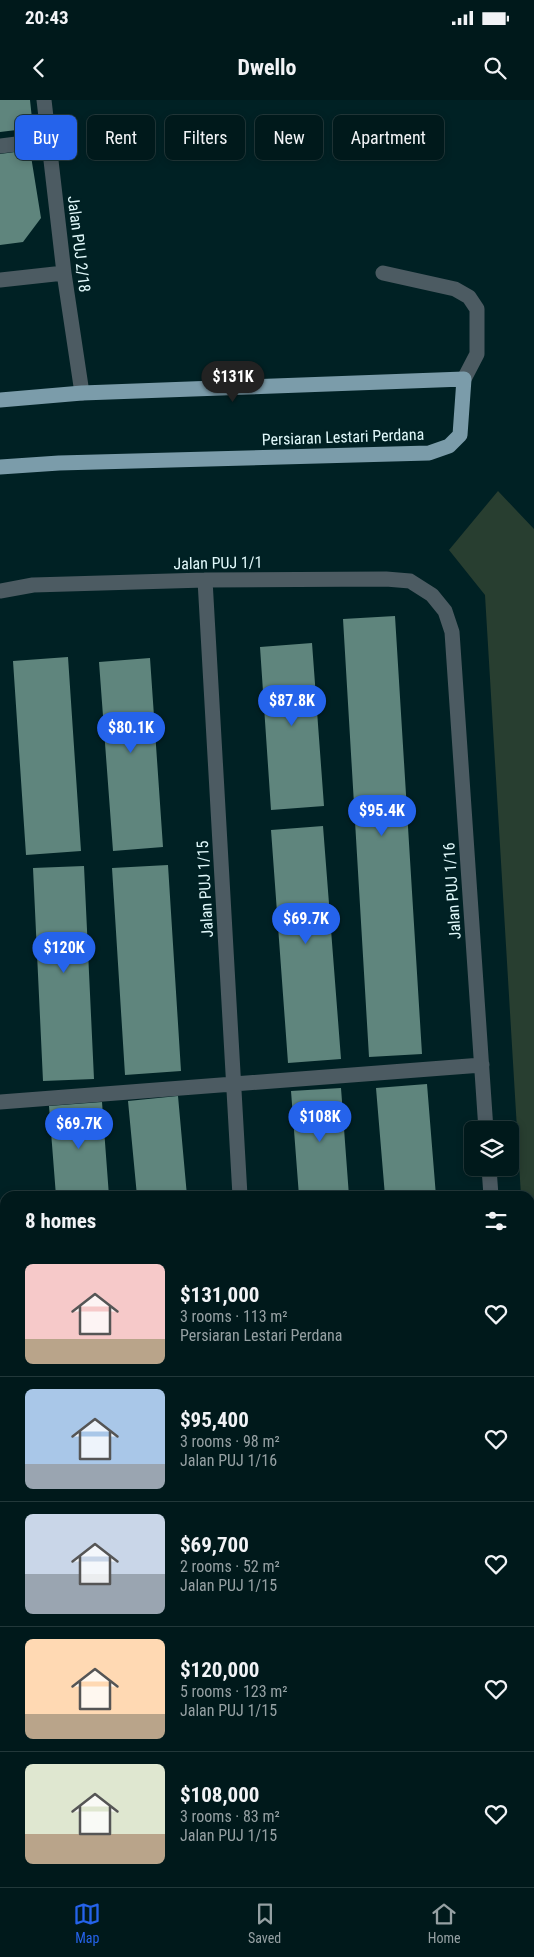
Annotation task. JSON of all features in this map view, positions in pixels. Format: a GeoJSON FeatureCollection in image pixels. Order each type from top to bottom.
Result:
{"type":"FeatureCollection","features":[{"type":"Feature","properties":{"kind":"main road"},"geometry":{"type":"LineString","coordinates":[[0,400],[82,393],[464,380]]}},
{"type":"Feature","properties":{"kind":"main road","name":"Persiaran Lestari Perdana"},"geometry":{"type":"LineString","coordinates":[[0,467],[78,462],[429,453],[449,446],[460,435],[464,380]]}},
{"type":"Feature","properties":{"kind":"street","name":"Jalan PUJ 2/18"},"geometry":{"type":"LineString","coordinates":[[44,100],[46,115]]}},
{"type":"Feature","properties":{"kind":"street"},"geometry":{"type":"LineString","coordinates":[[0,146],[15,144]]}},
{"type":"Feature","properties":{"kind":"street","name":"Jalan PUJ 2/18"},"geometry":{"type":"LineString","coordinates":[[50,160],[64,273],[82,393]]}},
{"type":"Feature","properties":{"kind":"street"},"geometry":{"type":"LineString","coordinates":[[0,280],[64,273]]}},
{"type":"Feature","properties":{"kind":"street"},"geometry":{"type":"LineString","coordinates":[[382,273],[456,289],[469,297],[477,309],[477,354],[464,380]]}},
{"type":"Feature","properties":{"kind":"street","name":"Jalan PUJ 1/1"},"geometry":{"type":"LineString","coordinates":[[0,591],[33,585],[205,580],[386,579],[410,581],[432,594]]}},
{"type":"Feature","properties":{"kind":"street","name":"Jalan PUJ 1/15"},"geometry":{"type":"LineString","coordinates":[[205,580],[240,1191]]}},
{"type":"Feature","properties":{"kind":"street","name":"Jalan PUJ 1/16"},"geometry":{"type":"LineString","coordinates":[[432,594],[445,611],[452,632],[485,1121]]}},
{"type":"Feature","properties":{"kind":"street"},"geometry":{"type":"LineString","coordinates":[[0,1102],[482,1065]]}},
{"type":"Feature","properties":{"kind":"street"},"geometry":{"type":"LineString","coordinates":[[490,1176],[491,1191]]}},
{"type":"Feature","properties":{"kind":"green space"},"geometry":{"type":"Polygon","coordinates":[[[498,491],[534,529],[534,1191],[521,1191],[519,1121],[517,1121],[485,595],[449,550],[498,491]]]}},
{"type":"Feature","properties":{"kind":"building"},"geometry":{"type":"Polygon","coordinates":[[[0,100],[30,100],[32,115],[15,115],[15,130],[0,132],[0,100]]]}},
{"type":"Feature","properties":{"kind":"building"},"geometry":{"type":"Polygon","coordinates":[[[15,152],[15,160],[32,160],[41,218],[23,242],[0,245],[0,154],[15,152]]]}},
{"type":"Feature","properties":{"kind":"building"},"geometry":{"type":"Polygon","coordinates":[[[395,616],[422,1054],[369,1057],[343,619],[395,616]]]}},
{"type":"Feature","properties":{"kind":"building"},"geometry":{"type":"Polygon","coordinates":[[[312,643],[324,806],[271,810],[260,647],[312,643]]]}},
{"type":"Feature","properties":{"kind":"building"},"geometry":{"type":"Polygon","coordinates":[[[68,657],[81,851],[26,855],[13,661],[68,657]]]}},
{"type":"Feature","properties":{"kind":"building"},"geometry":{"type":"Polygon","coordinates":[[[150,658],[163,847],[113,851],[99,662],[150,658]]]}},
{"type":"Feature","properties":{"kind":"building"},"geometry":{"type":"Polygon","coordinates":[[[323,826],[341,1059],[288,1063],[271,830],[323,826]]]}},
{"type":"Feature","properties":{"kind":"building"},"geometry":{"type":"Polygon","coordinates":[[[168,865],[181,1071],[125,1075],[112,868],[168,865]]]}},
{"type":"Feature","properties":{"kind":"building"},"geometry":{"type":"Polygon","coordinates":[[[84,866],[94,1079],[43,1081],[33,868],[84,866]]]}},
{"type":"Feature","properties":{"kind":"building"},"geometry":{"type":"Polygon","coordinates":[[[427,1084],[436,1191],[385,1191],[376,1088],[427,1084]]]}},
{"type":"Feature","properties":{"kind":"building"},"geometry":{"type":"Polygon","coordinates":[[[341,1088],[349,1191],[299,1191],[291,1091],[341,1088]]]}},
{"type":"Feature","properties":{"kind":"building"},"geometry":{"type":"Polygon","coordinates":[[[178,1096],[187,1191],[137,1191],[128,1101],[178,1096]]]}},
{"type":"Feature","properties":{"kind":"building"},"geometry":{"type":"Polygon","coordinates":[[[102,1102],[109,1191],[56,1191],[49,1106],[102,1102]]]}}]}
